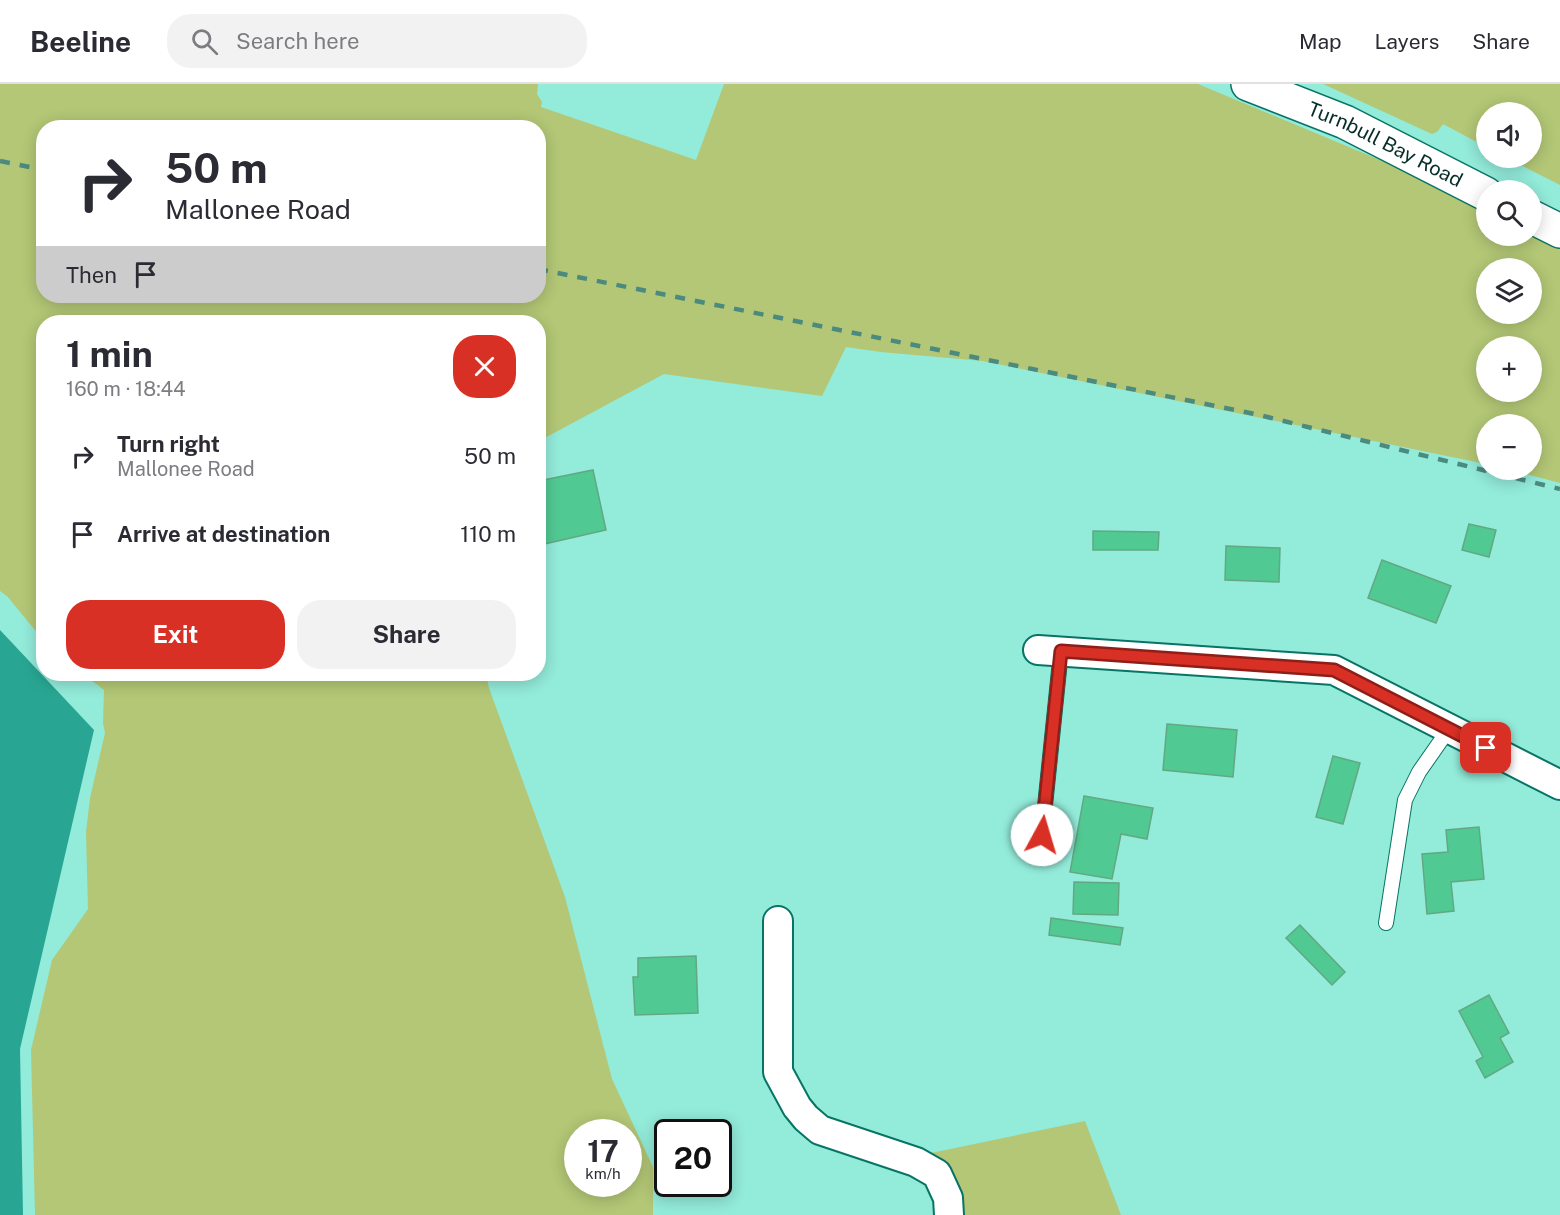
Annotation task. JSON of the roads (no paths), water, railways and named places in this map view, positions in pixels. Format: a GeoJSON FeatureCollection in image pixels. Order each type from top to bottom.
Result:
{"type":"FeatureCollection","features":[{"type":"Feature","properties":{"kind":"street","name":"Turnbull Bay Road"},"geometry":{"type":"LineString","coordinates":[[1248,84],[1345,122],[1476,189]]}},
{"type":"Feature","properties":{"kind":"street"},"geometry":{"type":"LineString","coordinates":[[1542,222],[1560,231]]}},
{"type":"Feature","properties":{"kind":"street"},"geometry":{"type":"LineString","coordinates":[[1049,651],[1334,670],[1560,785]]}},
{"type":"Feature","properties":{"kind":"street"},"geometry":{"type":"LineString","coordinates":[[778,921],[778,1072],[797,1107],[820,1130],[916,1162],[937,1174],[948,1198],[949,1215]]}},
{"type":"Feature","properties":{"kind":"lane"},"geometry":{"type":"LineString","coordinates":[[1042,835],[1049,651]]}},
{"type":"Feature","properties":{"kind":"lane"},"geometry":{"type":"LineString","coordinates":[[1386,922],[1405,800],[1419,772],[1449,729]]}},
{"type":"Feature","properties":{"kind":"railway"},"geometry":{"type":"LineString","coordinates":[[0,161],[36,168]]}},
{"type":"Feature","properties":{"kind":"railway"},"geometry":{"type":"LineString","coordinates":[[546,271],[1255,414],[1560,489]]}}]}
